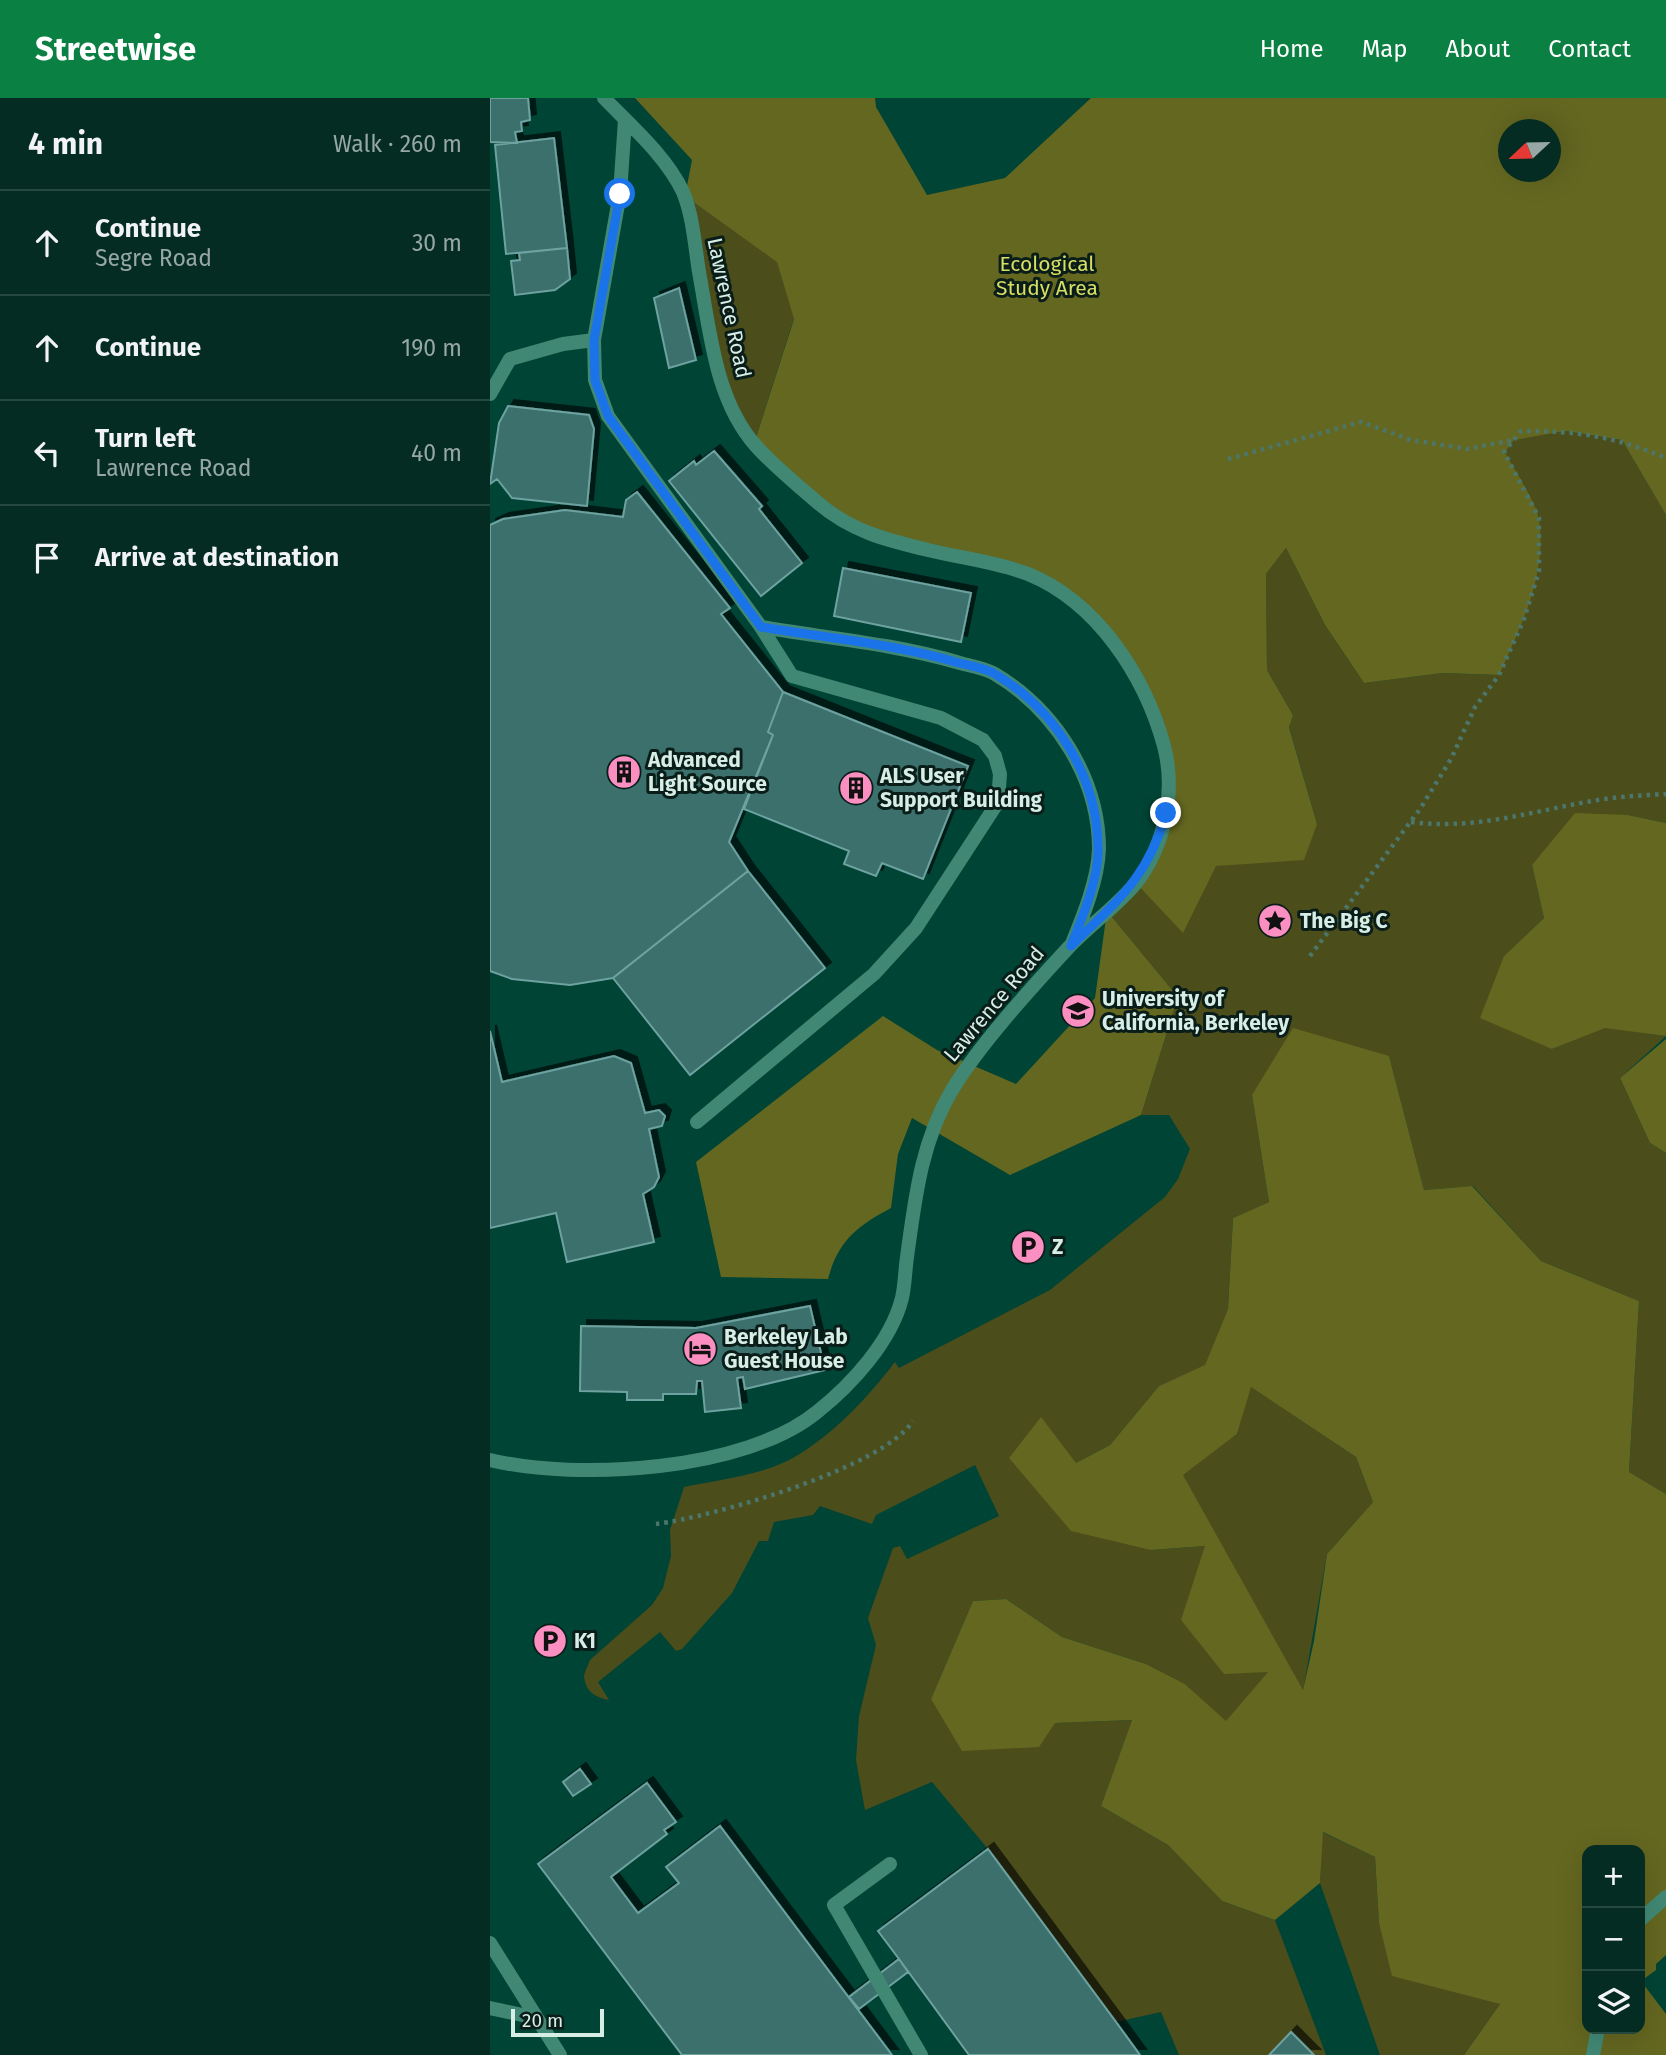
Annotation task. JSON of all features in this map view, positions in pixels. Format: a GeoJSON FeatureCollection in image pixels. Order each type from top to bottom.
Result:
{"type":"FeatureCollection","features":[{"type":"Feature","properties":{"kind":"street","name":"Lawrence Road"},"geometry":{"type":"LineString","coordinates":[[490,1460],[602,1472],[645,1469],[762,1444],[797,1427],[836,1396],[855,1376],[889,1328],[902,1300],[922,1159],[953,1088],[1017,1006],[1071,946],[1136,883],[1157,847],[1166,813],[1169,780],[1164,746],[1147,701],[1128,665],[1099,623],[1066,595],[1027,574],[857,530],[821,506],[754,444],[733,411],[719,373],[685,196],[669,169],[604,98]]}},
{"type":"Feature","properties":{"kind":"street"},"geometry":{"type":"LineString","coordinates":[[625,120],[620,194],[594,340],[595,380],[608,416],[761,627],[792,676],[941,718],[983,740],[995,756],[1000,774],[998,802],[916,928],[874,974],[698,1122]]}},
{"type":"Feature","properties":{"kind":"street"},"geometry":{"type":"LineString","coordinates":[[490,394],[510,359],[563,344],[594,340]]}},
{"type":"Feature","properties":{"kind":"street"},"geometry":{"type":"LineString","coordinates":[[761,627],[933,655],[993,673],[1058,728],[1080,763],[1094,815],[1099,850],[1085,910],[1071,946]]}},
{"type":"Feature","properties":{"kind":"street"},"geometry":{"type":"LineString","coordinates":[[890,1864],[834,1905],[921,2055]]}},
{"type":"Feature","properties":{"kind":"street"},"geometry":{"type":"LineString","coordinates":[[1645,1916],[1666,1897]]}},
{"type":"Feature","properties":{"kind":"street"},"geometry":{"type":"LineString","coordinates":[[490,1943],[560,2055]]}},
{"type":"Feature","properties":{"kind":"street"},"geometry":{"type":"LineString","coordinates":[[490,2008],[536,2018]]}},
{"type":"Feature","properties":{"kind":"street"},"geometry":{"type":"LineString","coordinates":[[1593,2055],[1597,2034]]}},
{"type":"Feature","properties":{"kind":"path"},"geometry":{"type":"LineString","coordinates":[[1228,459],[1275,449],[1361,422],[1410,440],[1467,449],[1514,439]]}},
{"type":"Feature","properties":{"kind":"path"},"geometry":{"type":"LineString","coordinates":[[1310,956],[1410,822],[1451,759],[1475,707],[1499,675],[1524,620],[1539,571],[1539,518],[1504,452],[1521,431],[1565,431],[1622,440],[1666,458]]}},
{"type":"Feature","properties":{"kind":"path"},"geometry":{"type":"LineString","coordinates":[[1410,822],[1440,825],[1480,824],[1612,798],[1666,794]]}},
{"type":"Feature","properties":{"kind":"path"},"geometry":{"type":"LineString","coordinates":[[656,1524],[690,1520],[827,1474],[868,1457],[905,1433],[913,1421]]}},
{"type":"Feature","properties":{"kind":"shaded area","name":"University of California, Berkeley"},"geometry":{"type":"Polygon","coordinates":[[[490,98],[1666,98],[1666,2055],[490,2055],[490,98]]]}},
{"type":"Feature","properties":{"kind":"shaded area"},"geometry":{"type":"Polygon","coordinates":[[[685,196],[777,261],[794,318],[754,444],[733,411],[685,196]]]}},
{"type":"Feature","properties":{"kind":"shaded area"},"geometry":{"type":"Polygon","coordinates":[[[1521,431],[1565,431],[1622,440],[1666,515],[1666,823],[1628,815],[1532,865],[1544,918],[1504,956],[1552,1049],[1605,1027],[1666,1036],[1620,1078],[1650,1143],[1666,1153],[1666,1494],[1629,1472],[1639,1301],[1541,1261],[1473,1186],[1424,1190],[1389,1056],[1252,1095],[1269,1202],[1233,1218],[1228,1309],[1205,1366],[1159,1386],[1110,1445],[1076,1463],[1009,1458],[1151,1550],[1205,1546],[1269,1671],[1226,1722],[1185,1684],[1146,1664],[1062,1637],[1006,1599],[973,1601],[931,1699],[1055,1723],[1132,1720],[1101,1806],[1168,1845],[1222,1901],[1275,1920],[1326,2055],[1314,2055],[1291,2033],[1269,2055],[1179,2055],[1161,2012],[1116,2022],[988,1849],[932,1782],[865,1810],[856,1760],[859,1716],[876,1645],[868,1618],[893,1548],[900,1546],[907,1559],[999,1516],[975,1465],[876,1515],[872,1524],[820,1506],[813,1515],[774,1522],[768,1541],[759,1541],[732,1593],[682,1649],[676,1651],[660,1632],[598,1682],[609,1700],[591,1692],[584,1675],[590,1660],[652,1605],[663,1588],[671,1556],[670,1530],[684,1487],[758,1472],[798,1455],[851,1413],[895,1362],[899,1368],[1050,1290],[1165,1197],[1178,1179],[1190,1149],[1169,1115],[1141,1115],[1178,997],[1107,911],[1136,883],[1216,865],[1317,824],[1289,726],[1293,715],[1267,670],[1266,574],[1286,548],[1325,625],[1364,683],[1443,673],[1498,675],[1539,518],[1504,452],[1521,431]]]}},
{"type":"Feature","properties":{"kind":"shaded area"},"geometry":{"type":"Polygon","coordinates":[[[1250,1386],[1356,1457],[1373,1502],[1327,1554],[1303,1691],[1182,1474],[1237,1434],[1250,1386]]]}},
{"type":"Feature","properties":{"kind":"shaded area"},"geometry":{"type":"Polygon","coordinates":[[[1322,1832],[1375,1857],[1379,1923],[1500,2004],[1464,2055],[1380,2055],[1320,1883],[1322,1832]]]}},
{"type":"Feature","properties":{"kind":"green space","name":"Ecological Study Area"},"geometry":{"type":"Polygon","coordinates":[[[635,98],[875,98],[876,107],[927,195],[1005,178],[1091,98],[1666,98],[1666,515],[1622,440],[1565,431],[1514,440],[1505,452],[1537,512],[1539,561],[1530,600],[1499,675],[1443,673],[1364,683],[1325,625],[1286,548],[1266,574],[1267,670],[1293,715],[1289,727],[1317,824],[1304,860],[1216,866],[1183,933],[1136,883],[1157,847],[1169,780],[1147,701],[1099,623],[1027,574],[857,530],[754,444],[794,319],[777,262],[685,196],[692,160],[635,98]]]}},
{"type":"Feature","properties":{"kind":"green space"},"geometry":{"type":"Polygon","coordinates":[[[1575,813],[1628,815],[1666,823],[1666,1036],[1605,1028],[1552,1049],[1480,1018],[1504,956],[1544,918],[1532,865],[1575,813]]]}},
{"type":"Feature","properties":{"kind":"green space"},"geometry":{"type":"Polygon","coordinates":[[[1107,911],[1178,997],[1141,1115],[1010,1175],[912,1118],[898,1154],[891,1208],[868,1221],[850,1236],[837,1254],[828,1279],[721,1277],[696,1162],[883,1016],[937,1050],[1016,1084],[1095,998],[1107,911]]]}},
{"type":"Feature","properties":{"kind":"green space"},"geometry":{"type":"Polygon","coordinates":[[[1293,1028],[1389,1056],[1424,1190],[1472,1186],[1541,1261],[1639,1301],[1629,1472],[1666,1494],[1666,1955],[1656,1964],[1656,1970],[1645,1978],[1645,1845],[1582,1845],[1582,2034],[1645,2034],[1645,1986],[1666,2014],[1666,2055],[1464,2055],[1500,2004],[1392,1976],[1379,1923],[1375,1857],[1323,1832],[1320,1883],[1275,1920],[1222,1901],[1168,1845],[1101,1806],[1132,1720],[1055,1723],[1039,1747],[962,1751],[931,1699],[973,1601],[1006,1599],[1062,1637],[1146,1664],[1185,1684],[1226,1721],[1268,1672],[1224,1674],[1181,1620],[1205,1546],[1151,1550],[1071,1531],[1009,1458],[1041,1417],[1076,1463],[1110,1445],[1159,1386],[1205,1365],[1228,1309],[1233,1218],[1269,1202],[1252,1095],[1293,1028]],[[1251,1387],[1237,1434],[1183,1475],[1303,1690],[1314,1641],[1327,1554],[1373,1502],[1356,1457],[1251,1387]]]}},
{"type":"Feature","properties":{"kind":"green space"},"geometry":{"type":"Polygon","coordinates":[[[1666,1039],[1666,1153],[1650,1143],[1620,1078],[1666,1039]]]}},
{"type":"Feature","properties":{"kind":"building"},"geometry":{"type":"Polygon","coordinates":[[[490,98],[528,98],[530,120],[521,122],[522,131],[515,132],[517,143],[490,142],[490,98]]]}},
{"type":"Feature","properties":{"kind":"building"},"geometry":{"type":"Polygon","coordinates":[[[554,138],[567,248],[506,254],[495,145],[554,138]]]}},
{"type":"Feature","properties":{"kind":"building"},"geometry":{"type":"Polygon","coordinates":[[[567,248],[570,279],[555,290],[515,295],[511,261],[520,260],[519,253],[567,248]]]}},
{"type":"Feature","properties":{"kind":"building"},"geometry":{"type":"Polygon","coordinates":[[[679,288],[696,360],[669,368],[654,298],[679,288]]]}},
{"type":"Feature","properties":{"kind":"building"},"geometry":{"type":"Polygon","coordinates":[[[508,406],[589,415],[594,429],[587,506],[512,498],[497,479],[490,484],[499,423],[508,406]]]}},
{"type":"Feature","properties":{"kind":"building"},"geometry":{"type":"Polygon","coordinates":[[[714,451],[762,506],[759,509],[802,563],[761,596],[669,481],[694,461],[696,465],[714,451]]]}},
{"type":"Feature","properties":{"kind":"building","name":"Advanced Light Source"},"geometry":{"type":"Polygon","coordinates":[[[637,492],[730,608],[721,614],[783,692],[768,732],[773,735],[729,842],[748,871],[613,978],[570,985],[512,979],[490,971],[490,525],[503,519],[565,510],[623,517],[626,500],[637,492]]]}},
{"type":"Feature","properties":{"kind":"building"},"geometry":{"type":"Polygon","coordinates":[[[843,568],[971,593],[961,642],[834,616],[843,568]]]}},
{"type":"Feature","properties":{"kind":"building","name":"ALS User Support Building"},"geometry":{"type":"Polygon","coordinates":[[[783,692],[968,766],[923,879],[882,863],[876,876],[844,864],[849,851],[744,809],[773,735],[768,732],[783,692]]]}},
{"type":"Feature","properties":{"kind":"building"},"geometry":{"type":"Polygon","coordinates":[[[748,871],[825,968],[690,1075],[613,978],[748,871]]]}},
{"type":"Feature","properties":{"kind":"building"},"geometry":{"type":"Polygon","coordinates":[[[490,1031],[502,1082],[614,1056],[631,1063],[645,1113],[659,1110],[665,1116],[662,1126],[649,1129],[659,1177],[654,1187],[643,1194],[654,1242],[567,1262],[556,1213],[490,1228],[490,1031]]]}},
{"type":"Feature","properties":{"kind":"building","name":"Berkeley Lab Guest House"},"geometry":{"type":"Polygon","coordinates":[[[810,1306],[825,1370],[745,1389],[743,1377],[737,1378],[741,1408],[705,1412],[702,1381],[697,1381],[696,1394],[663,1394],[663,1400],[627,1400],[627,1392],[580,1391],[581,1326],[696,1328],[810,1306]]]}},
{"type":"Feature","properties":{"kind":"building"},"geometry":{"type":"Polygon","coordinates":[[[580,1769],[591,1784],[573,1796],[563,1782],[580,1769]]]}},
{"type":"Feature","properties":{"kind":"building"},"geometry":{"type":"Polygon","coordinates":[[[647,1783],[676,1822],[664,1830],[667,1834],[611,1877],[638,1913],[679,1883],[666,1867],[720,1826],[892,2055],[682,2055],[538,1864],[647,1783]]]}},
{"type":"Feature","properties":{"kind":"building"},"geometry":{"type":"Polygon","coordinates":[[[988,1849],[1140,2055],[969,2055],[878,1931],[988,1849]]]}},
{"type":"Feature","properties":{"kind":"building"},"geometry":{"type":"Polygon","coordinates":[[[899,1959],[908,1972],[859,2009],[849,1997],[899,1959]]]}},
{"type":"Feature","properties":{"kind":"building"},"geometry":{"type":"Polygon","coordinates":[[[1291,2032],[1314,2055],[1269,2055],[1291,2032]]]}},
{"type":"Feature","properties":{"kind":"place","name":"Advanced Light Source"},"geometry":{"type":"Point","coordinates":[624,772]}},
{"type":"Feature","properties":{"kind":"place","name":"ALS User Support Building"},"geometry":{"type":"Point","coordinates":[856,788]}},
{"type":"Feature","properties":{"kind":"place","name":"The Big C"},"geometry":{"type":"Point","coordinates":[1275,921]}},
{"type":"Feature","properties":{"kind":"place","name":"University of California, Berkeley"},"geometry":{"type":"Point","coordinates":[1078,1011]}},
{"type":"Feature","properties":{"kind":"place","name":"Z"},"geometry":{"type":"Point","coordinates":[1028,1247]}},
{"type":"Feature","properties":{"kind":"place","name":"Berkeley Lab Guest House"},"geometry":{"type":"Point","coordinates":[700,1349]}},
{"type":"Feature","properties":{"kind":"place","name":"K1"},"geometry":{"type":"Point","coordinates":[550,1641]}},
{"type":"Feature","properties":{"kind":"route"},"geometry":{"type":"LineString","coordinates":[[620,194],[594,340],[595,380],[608,416],[761,627],[933,655],[993,673],[1028,699],[1058,728],[1080,763],[1094,815],[1099,850],[1085,910],[1071,946],[1136,883],[1157,847],[1166,813]]}}]}
